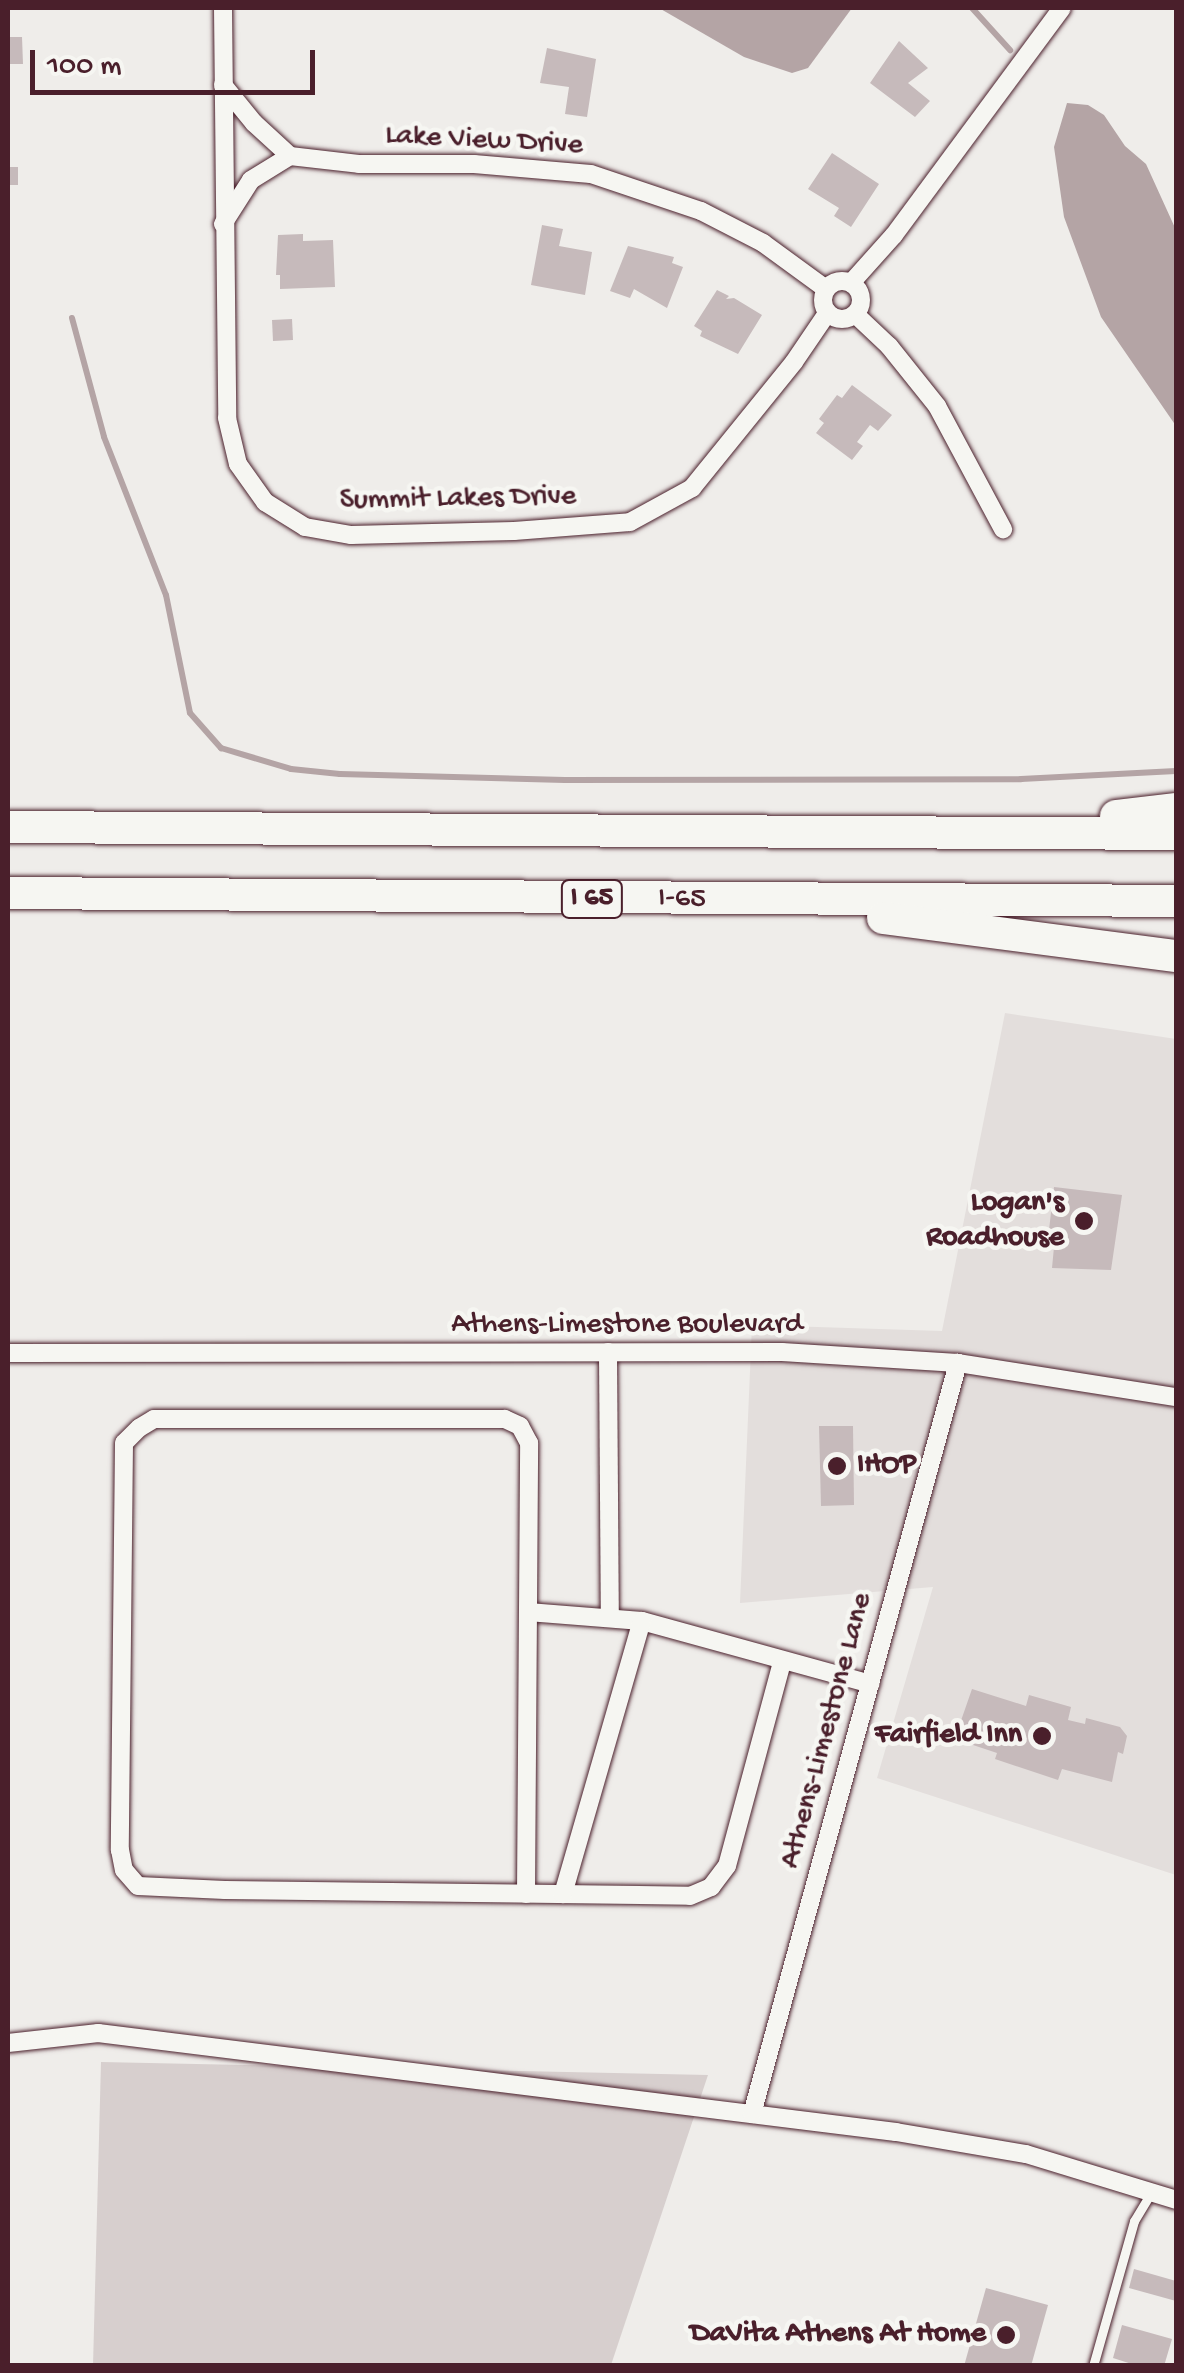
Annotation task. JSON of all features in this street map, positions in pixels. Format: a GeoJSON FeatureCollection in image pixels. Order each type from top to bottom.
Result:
{"type":"FeatureCollection","features":[{"type":"Feature","properties":{"kind":"highway"},"geometry":{"type":"LineString","coordinates":[[999,831],[1176,809]]}},
{"type":"Feature","properties":{"kind":"highway"},"geometry":{"type":"LineString","coordinates":[[8,826],[1176,834]]}},
{"type":"Feature","properties":{"kind":"highway","name":"I-65"},"geometry":{"type":"LineString","coordinates":[[8,893],[1176,902]]}},
{"type":"Feature","properties":{"kind":"highway"},"geometry":{"type":"LineString","coordinates":[[744,900],[1176,956]]}},
{"type":"Feature","properties":{"kind":"street","name":"Summit Lakes Drive"},"geometry":{"type":"LineString","coordinates":[[223,8],[222,224],[228,418],[238,464],[265,502],[305,527],[351,536],[514,531],[630,522],[673,502],[724,454],[828,312]]}},
{"type":"Feature","properties":{"kind":"street"},"geometry":{"type":"LineString","coordinates":[[851,283],[894,235],[1062,8]]}},
{"type":"Feature","properties":{"kind":"street"},"geometry":{"type":"LineString","coordinates":[[222,224],[251,180],[290,156],[254,124],[223,85]]}},
{"type":"Feature","properties":{"kind":"street","name":"Lake View Drive"},"geometry":{"type":"LineString","coordinates":[[290,156],[358,164],[474,164],[590,174],[701,211],[774,250],[826,289]]}},
{"type":"Feature","properties":{"kind":"street"},"geometry":{"type":"LineString","coordinates":[[840,281],[851,283],[861,298],[854,314],[838,318],[828,312],[824,301],[826,289],[840,281]]}},
{"type":"Feature","properties":{"kind":"street"},"geometry":{"type":"LineString","coordinates":[[854,314],[889,346],[937,406],[1004,529]]}},
{"type":"Feature","properties":{"kind":"street","name":"Athens-Limestone Boulevard"},"geometry":{"type":"LineString","coordinates":[[8,1352],[782,1352],[958,1364],[1176,1396]]}},
{"type":"Feature","properties":{"kind":"street"},"geometry":{"type":"LineString","coordinates":[[608,1352],[610,1617]]}},
{"type":"Feature","properties":{"kind":"street","name":"Athens-Limestone Lane"},"geometry":{"type":"LineString","coordinates":[[752,2114],[958,1364]]}},
{"type":"Feature","properties":{"kind":"street"},"geometry":{"type":"LineString","coordinates":[[526,1894],[529,1443],[520,1426],[505,1419],[154,1419],[124,1443],[120,1850],[124,1870],[138,1886],[526,1894],[690,1896],[711,1887],[726,1866],[782,1662]]}},
{"type":"Feature","properties":{"kind":"street"},"geometry":{"type":"LineString","coordinates":[[528,1612],[642,1621],[870,1684]]}},
{"type":"Feature","properties":{"kind":"street"},"geometry":{"type":"LineString","coordinates":[[563,1894],[642,1621]]}},
{"type":"Feature","properties":{"kind":"street"},"geometry":{"type":"LineString","coordinates":[[8,2044],[98,2033],[752,2114],[1026,2154],[1176,2200]]}},
{"type":"Feature","properties":{"kind":"lane"},"geometry":{"type":"LineString","coordinates":[[1093,2366],[1134,2221],[1150,2193]]}},
{"type":"Feature","properties":{"kind":"shaded area"},"geometry":{"type":"Polygon","coordinates":[[[659,8],[852,8],[808,68],[792,73],[744,57],[659,8]]]}},
{"type":"Feature","properties":{"kind":"shaded area"},"geometry":{"type":"Polygon","coordinates":[[[1067,103],[1088,105],[1104,115],[1125,146],[1146,164],[1176,230],[1176,426],[1101,317],[1064,217],[1054,147],[1067,103]]]}},
{"type":"Feature","properties":{"kind":"shaded area"},"geometry":{"type":"Polygon","coordinates":[[[1005,1013],[1176,1039],[1176,1875],[877,1778],[933,1587],[740,1603],[752,1325],[942,1331],[1005,1013]]]}},
{"type":"Feature","properties":{"kind":"shaded area"},"geometry":{"type":"Polygon","coordinates":[[[101,2062],[708,2075],[611,2365],[93,2366],[101,2062]]]}},
{"type":"Feature","properties":{"kind":"building"},"geometry":{"type":"Polygon","coordinates":[[[8,37],[22,37],[23,64],[8,64],[8,37]]]}},
{"type":"Feature","properties":{"kind":"building"},"geometry":{"type":"Polygon","coordinates":[[[899,41],[928,68],[908,83],[930,101],[915,117],[870,83],[899,41]]]}},
{"type":"Feature","properties":{"kind":"building"},"geometry":{"type":"Polygon","coordinates":[[[547,48],[596,59],[587,117],[565,114],[569,87],[540,83],[547,48]]]}},
{"type":"Feature","properties":{"kind":"building"},"geometry":{"type":"Polygon","coordinates":[[[832,153],[879,184],[851,227],[834,216],[839,208],[808,189],[832,153]]]}},
{"type":"Feature","properties":{"kind":"building"},"geometry":{"type":"Polygon","coordinates":[[[8,167],[18,167],[18,185],[8,185],[8,167]]]}},
{"type":"Feature","properties":{"kind":"building"},"geometry":{"type":"Polygon","coordinates":[[[542,225],[563,229],[559,246],[592,252],[585,295],[531,285],[542,225]]]}},
{"type":"Feature","properties":{"kind":"building"},"geometry":{"type":"Polygon","coordinates":[[[303,234],[303,241],[333,240],[335,287],[280,289],[280,275],[276,275],[278,235],[303,234]]]}},
{"type":"Feature","properties":{"kind":"building"},"geometry":{"type":"Polygon","coordinates":[[[628,246],[674,257],[672,263],[683,267],[667,308],[634,289],[630,298],[610,291],[628,246]]]}},
{"type":"Feature","properties":{"kind":"building"},"geometry":{"type":"Polygon","coordinates":[[[717,290],[729,296],[726,299],[734,298],[762,315],[738,354],[700,336],[702,331],[694,326],[717,290]]]}},
{"type":"Feature","properties":{"kind":"building"},"geometry":{"type":"Polygon","coordinates":[[[292,319],[293,340],[273,341],[272,320],[292,319]]]}},
{"type":"Feature","properties":{"kind":"building"},"geometry":{"type":"Polygon","coordinates":[[[852,385],[892,415],[878,431],[870,425],[857,442],[863,446],[852,460],[816,433],[824,423],[819,419],[837,395],[842,398],[852,385]]]}},
{"type":"Feature","properties":{"kind":"building","name":"Logan's Roadhouse"},"geometry":{"type":"Polygon","coordinates":[[[1054,1187],[1122,1195],[1111,1270],[1052,1268],[1054,1247],[1047,1247],[1054,1187]]]}},
{"type":"Feature","properties":{"kind":"building","name":"IHOP"},"geometry":{"type":"Polygon","coordinates":[[[819,1426],[853,1426],[854,1505],[821,1506],[819,1426]]]}},
{"type":"Feature","properties":{"kind":"building","name":"Fairfield Inn"},"geometry":{"type":"Polygon","coordinates":[[[972,1689],[1026,1706],[1029,1695],[1071,1707],[1068,1720],[1085,1724],[1086,1718],[1120,1727],[1127,1736],[1123,1754],[1118,1752],[1112,1782],[1062,1769],[1058,1780],[995,1759],[997,1753],[964,1742],[965,1738],[956,1735],[972,1689]]]}},
{"type":"Feature","properties":{"kind":"building"},"geometry":{"type":"Polygon","coordinates":[[[1134,2269],[1176,2281],[1176,2301],[1129,2288],[1134,2269]]]}},
{"type":"Feature","properties":{"kind":"building","name":"DaVita Athens At Home"},"geometry":{"type":"Polygon","coordinates":[[[986,2288],[1048,2305],[1031,2366],[964,2366],[986,2288]]]}},
{"type":"Feature","properties":{"kind":"building"},"geometry":{"type":"Polygon","coordinates":[[[1122,2325],[1172,2339],[1164,2366],[1138,2366],[1113,2358],[1122,2325]]]}},
{"type":"Feature","properties":{"kind":"waterway"},"geometry":{"type":"LineString","coordinates":[[972,8],[1010,50]]}},
{"type":"Feature","properties":{"kind":"waterway"},"geometry":{"type":"LineString","coordinates":[[72,318],[104,437],[166,595],[190,713],[221,748],[291,769],[340,774],[565,780],[1021,779],[1176,771]]}},
{"type":"Feature","properties":{"kind":"place","name":"Logan's Roadhouse"},"geometry":{"type":"Point","coordinates":[1084,1221]}},
{"type":"Feature","properties":{"kind":"place","name":"IHOP"},"geometry":{"type":"Point","coordinates":[837,1466]}},
{"type":"Feature","properties":{"kind":"place","name":"Fairfield Inn"},"geometry":{"type":"Point","coordinates":[1042,1736]}},
{"type":"Feature","properties":{"kind":"place","name":"DaVita Athens At Home"},"geometry":{"type":"Point","coordinates":[1006,2335]}}]}
